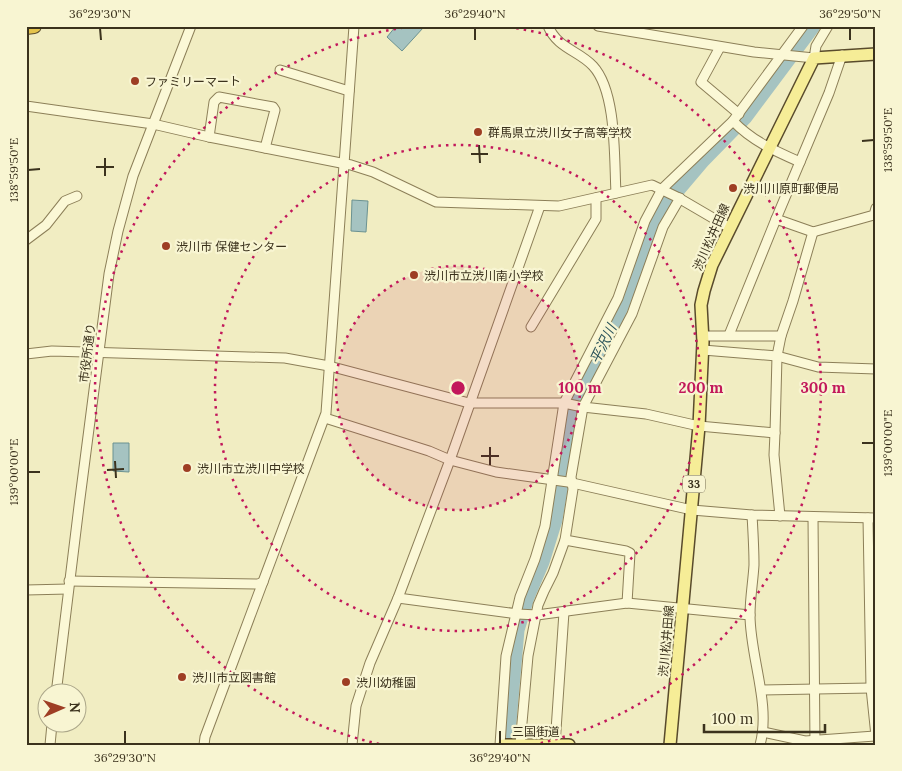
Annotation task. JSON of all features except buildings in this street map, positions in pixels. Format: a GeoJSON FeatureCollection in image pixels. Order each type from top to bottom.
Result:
{"type":"FeatureCollection","features":[{"type":"Feature","properties":{"kind":"highway"},"geometry":{"type":"LineString","coordinates":[[26,27],[34,26]]}},
{"type":"Feature","properties":{"kind":"main road"},"geometry":{"type":"LineString","coordinates":[[814,58],[876,54]]}},
{"type":"Feature","properties":{"kind":"main road","name":"渋川松井田線"},"geometry":{"type":"LineString","coordinates":[[670,745],[699,426],[703,350],[701,305],[712,265],[814,58]]}},
{"type":"Feature","properties":{"kind":"main road","name":"三国街道"},"geometry":{"type":"LineString","coordinates":[[501,745],[569,745]]}},
{"type":"Feature","properties":{"kind":"street","name":"市役所通り"},"geometry":{"type":"LineString","coordinates":[[57,684],[109,274],[133,176],[191,26]]}},
{"type":"Feature","properties":{"kind":"street"},"geometry":{"type":"LineString","coordinates":[[204,745],[205,737],[326,412],[354,26]]}},
{"type":"Feature","properties":{"kind":"street"},"geometry":{"type":"LineString","coordinates":[[548,26],[556,40],[589,62],[601,78],[611,109],[616,193]]}},
{"type":"Feature","properties":{"kind":"street"},"geometry":{"type":"LineString","coordinates":[[598,26],[802,58],[814,58],[816,46],[828,26]]}},
{"type":"Feature","properties":{"kind":"street"},"geometry":{"type":"LineString","coordinates":[[501,745],[506,656],[516,614],[545,526],[566,403],[618,298],[645,221],[664,190],[735,119],[803,26]]}},
{"type":"Feature","properties":{"kind":"street"},"geometry":{"type":"LineString","coordinates":[[720,46],[701,82],[735,119],[744,132],[769,149],[800,162]]}},
{"type":"Feature","properties":{"kind":"street"},"geometry":{"type":"LineString","coordinates":[[729,335],[829,93],[842,55]]}},
{"type":"Feature","properties":{"kind":"street"},"geometry":{"type":"LineString","coordinates":[[280,70],[349,90]]}},
{"type":"Feature","properties":{"kind":"street"},"geometry":{"type":"LineString","coordinates":[[209,137],[214,102],[219,97],[273,107],[275,110],[265,148]]}},
{"type":"Feature","properties":{"kind":"street"},"geometry":{"type":"LineString","coordinates":[[26,106],[153,124],[343,163],[373,172],[436,202],[559,206],[652,185],[730,228]]}},
{"type":"Feature","properties":{"kind":"street"},"geometry":{"type":"LineString","coordinates":[[26,240],[46,226],[65,201],[77,196]]}},
{"type":"Feature","properties":{"kind":"street"},"geometry":{"type":"LineString","coordinates":[[531,327],[596,219],[596,198]]}},
{"type":"Feature","properties":{"kind":"street"},"geometry":{"type":"LineString","coordinates":[[520,744],[528,656],[534,615],[553,573],[565,540],[573,489],[570,483],[582,406],[632,314],[663,227],[678,198]]}},
{"type":"Feature","properties":{"kind":"street"},"geometry":{"type":"LineString","coordinates":[[352,745],[356,706],[370,663],[398,598],[450,460],[540,206]]}},
{"type":"Feature","properties":{"kind":"street"},"geometry":{"type":"LineString","coordinates":[[776,219],[813,232],[874,215],[876,208]]}},
{"type":"Feature","properties":{"kind":"street"},"geometry":{"type":"LineString","coordinates":[[780,516],[774,455],[777,356],[781,336],[794,301],[813,232]]}},
{"type":"Feature","properties":{"kind":"street"},"geometry":{"type":"LineString","coordinates":[[703,336],[781,336]]}},
{"type":"Feature","properties":{"kind":"street"},"geometry":{"type":"LineString","coordinates":[[703,350],[777,356],[818,366],[876,369]]}},
{"type":"Feature","properties":{"kind":"street"},"geometry":{"type":"LineString","coordinates":[[26,354],[52,351],[285,358],[329,366],[469,403],[566,403],[646,414],[699,426],[775,433]]}},
{"type":"Feature","properties":{"kind":"street"},"geometry":{"type":"LineString","coordinates":[[324,418],[450,460],[496,472],[570,483],[692,510],[752,515],[872,518],[873,634],[871,688],[876,736],[815,742],[763,732]]}},
{"type":"Feature","properties":{"kind":"street"},"geometry":{"type":"LineString","coordinates":[[752,515],[754,564],[750,615],[760,690],[763,732],[760,745]]}},
{"type":"Feature","properties":{"kind":"street"},"geometry":{"type":"LineString","coordinates":[[813,517],[815,742]]}},
{"type":"Feature","properties":{"kind":"street"},"geometry":{"type":"LineString","coordinates":[[565,540],[630,553],[627,603]]}},
{"type":"Feature","properties":{"kind":"street"},"geometry":{"type":"LineString","coordinates":[[26,590],[69,585],[258,584],[263,582]]}},
{"type":"Feature","properties":{"kind":"street"},"geometry":{"type":"LineString","coordinates":[[398,598],[534,615],[627,603],[750,615]]}},
{"type":"Feature","properties":{"kind":"street"},"geometry":{"type":"LineString","coordinates":[[555,744],[564,612]]}},
{"type":"Feature","properties":{"kind":"street"},"geometry":{"type":"LineString","coordinates":[[760,690],[871,688]]}},
{"type":"Feature","properties":{"kind":"water"},"geometry":{"type":"Polygon","coordinates":[[[396,26],[420,26],[423,28],[402,51],[387,37],[396,26]]]}},
{"type":"Feature","properties":{"kind":"water"},"geometry":{"type":"Polygon","coordinates":[[[352,200],[368,201],[366,232],[351,231],[352,200]]]}},
{"type":"Feature","properties":{"kind":"water"},"geometry":{"type":"Polygon","coordinates":[[[113,443],[129,443],[129,472],[113,471],[113,443]]]}},
{"type":"Feature","properties":{"kind":"waterway","name":"平沢川"},"geometry":{"type":"LineString","coordinates":[[507,745],[517,630],[555,520],[573,414],[579,391],[606,342],[664,206],[703,160],[745,117],[813,26]]}},
{"type":"Feature","properties":{"kind":"place","name":"ファミリーマート"},"geometry":{"type":"Point","coordinates":[135,81]}},
{"type":"Feature","properties":{"kind":"place","name":"群馬県立渋川女子高等学校"},"geometry":{"type":"Point","coordinates":[478,132]}},
{"type":"Feature","properties":{"kind":"place","name":"渋川川原町郵便局"},"geometry":{"type":"Point","coordinates":[733,188]}},
{"type":"Feature","properties":{"kind":"place","name":"渋川市 保健センター"},"geometry":{"type":"Point","coordinates":[166,246]}},
{"type":"Feature","properties":{"kind":"place","name":"渋川市立渋川南小学校"},"geometry":{"type":"Point","coordinates":[414,275]}},
{"type":"Feature","properties":{"kind":"place","name":"渋川市立渋川中学校"},"geometry":{"type":"Point","coordinates":[187,468]}},
{"type":"Feature","properties":{"kind":"place","name":"渋川市立図書館"},"geometry":{"type":"Point","coordinates":[182,677]}},
{"type":"Feature","properties":{"kind":"place","name":"渋川幼稚園"},"geometry":{"type":"Point","coordinates":[346,682]}}]}
